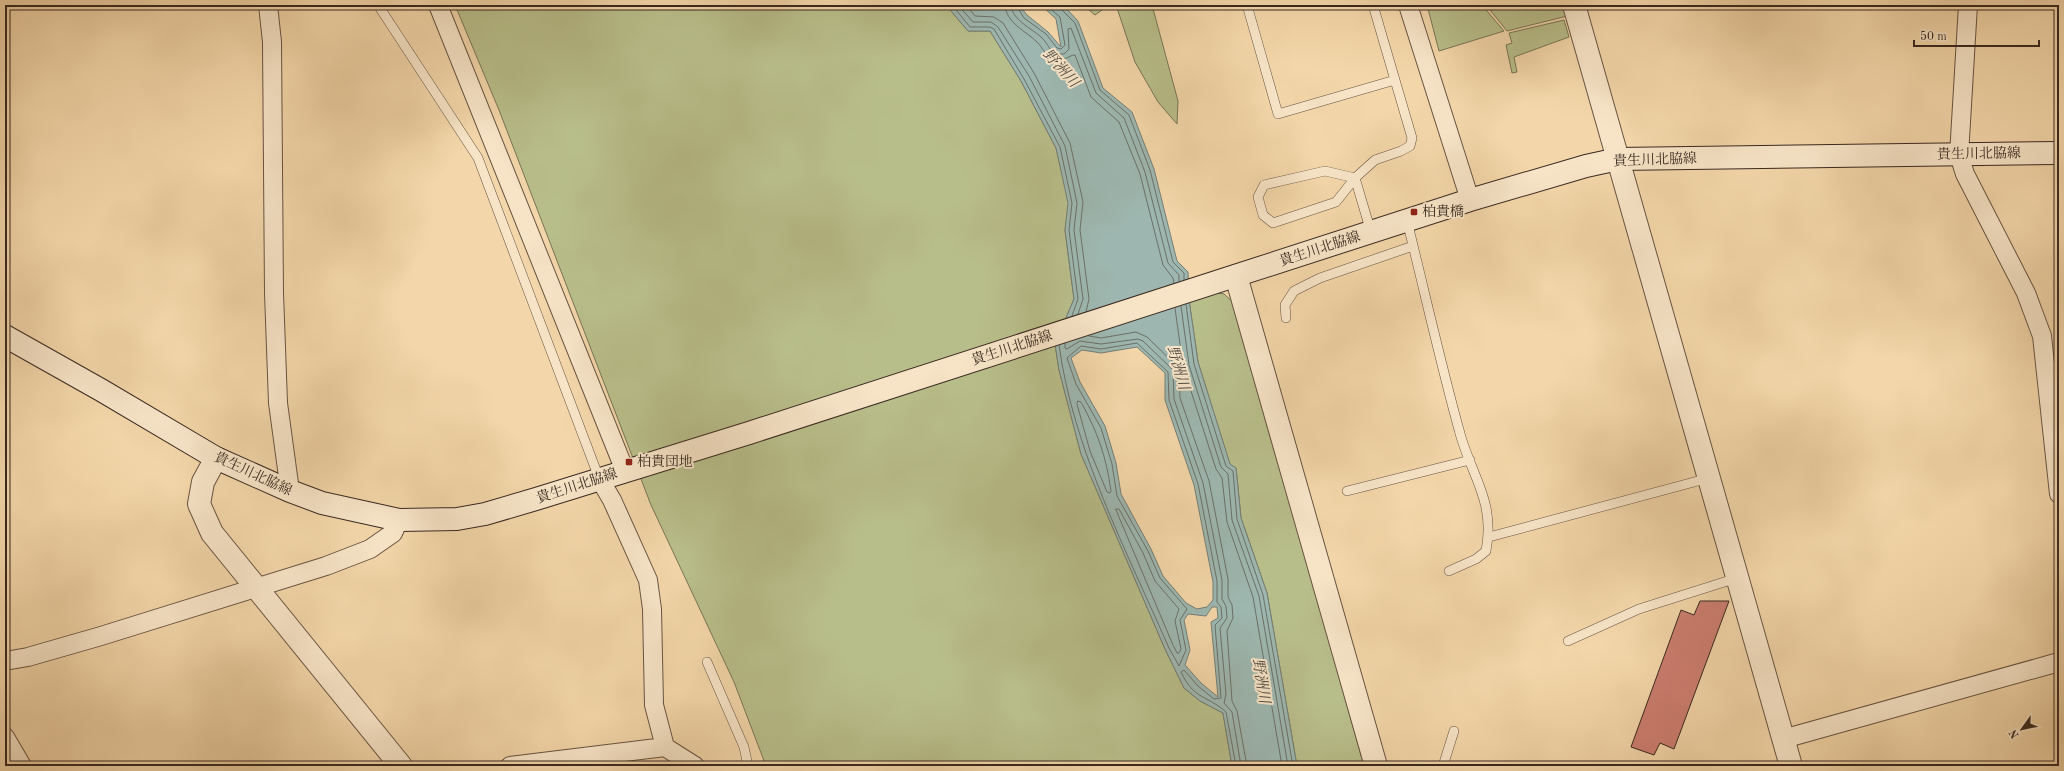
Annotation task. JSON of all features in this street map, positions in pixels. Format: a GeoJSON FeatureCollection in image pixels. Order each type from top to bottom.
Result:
{"type":"FeatureCollection","features":[{"type":"Feature","properties":{"kind":"main road"},"geometry":{"type":"LineString","coordinates":[[1574,5],[1791,766]]}},
{"type":"Feature","properties":{"kind":"main road","name":"貴生川北脇線"},"geometry":{"type":"LineString","coordinates":[[5,336],[101,390],[216,458],[290,491],[322,503],[399,520],[457,519],[485,514],[749,433],[1407,220],[1586,166],[1618,160],[2059,153]]}},
{"type":"Feature","properties":{"kind":"main road"},"geometry":{"type":"LineString","coordinates":[[1226,279],[1376,766]]}},
{"type":"Feature","properties":{"kind":"main road"},"geometry":{"type":"LineString","coordinates":[[216,458],[202,482],[199,504],[212,533],[401,766]]}},
{"type":"Feature","properties":{"kind":"street"},"geometry":{"type":"LineString","coordinates":[[268,5],[272,42],[274,293],[278,403],[290,491]]}},
{"type":"Feature","properties":{"kind":"street"},"geometry":{"type":"LineString","coordinates":[[438,5],[625,471]]}},
{"type":"Feature","properties":{"kind":"street"},"geometry":{"type":"LineString","coordinates":[[1408,5],[1470,200]]}},
{"type":"Feature","properties":{"kind":"street"},"geometry":{"type":"LineString","coordinates":[[1968,5],[1959,155],[1965,174],[2026,293],[2042,336],[2054,408],[2059,494]]}},
{"type":"Feature","properties":{"kind":"street"},"geometry":{"type":"LineString","coordinates":[[599,478],[612,500],[648,580],[652,609],[654,705],[665,747]]}},
{"type":"Feature","properties":{"kind":"street"},"geometry":{"type":"LineString","coordinates":[[5,661],[28,657],[257,589],[370,549],[393,532],[399,520]]}},
{"type":"Feature","properties":{"kind":"street"},"geometry":{"type":"LineString","coordinates":[[1783,739],[2059,662]]}},
{"type":"Feature","properties":{"kind":"street"},"geometry":{"type":"LineString","coordinates":[[5,737],[22,766]]}},
{"type":"Feature","properties":{"kind":"street"},"geometry":{"type":"LineString","coordinates":[[510,766],[665,747],[695,766]]}},
{"type":"Feature","properties":{"kind":"lane"},"geometry":{"type":"LineString","coordinates":[[378,5],[478,158],[599,478]]}},
{"type":"Feature","properties":{"kind":"lane"},"geometry":{"type":"LineString","coordinates":[[1247,5],[1278,114],[1395,80]]}},
{"type":"Feature","properties":{"kind":"lane"},"geometry":{"type":"LineString","coordinates":[[1355,178],[1325,171],[1264,185],[1258,197],[1263,215],[1273,223],[1336,202],[1355,178],[1375,160],[1401,151],[1410,146],[1412,138],[1373,5]]}},
{"type":"Feature","properties":{"kind":"lane"},"geometry":{"type":"LineString","coordinates":[[1355,178],[1371,232]]}},
{"type":"Feature","properties":{"kind":"lane"},"geometry":{"type":"LineString","coordinates":[[1407,220],[1462,438],[1481,486],[1490,519],[1489,537],[1486,551],[1476,559],[1449,571]]}},
{"type":"Feature","properties":{"kind":"lane"},"geometry":{"type":"LineString","coordinates":[[1286,318],[1285,305],[1294,291],[1320,278],[1413,246]]}},
{"type":"Feature","properties":{"kind":"lane"},"geometry":{"type":"LineString","coordinates":[[1347,491],[1470,460]]}},
{"type":"Feature","properties":{"kind":"lane"},"geometry":{"type":"LineString","coordinates":[[1489,537],[1709,478]]}},
{"type":"Feature","properties":{"kind":"lane"},"geometry":{"type":"LineString","coordinates":[[1568,641],[1639,609],[1737,578]]}},
{"type":"Feature","properties":{"kind":"lane"},"geometry":{"type":"LineString","coordinates":[[707,662],[744,747],[748,766]]}},
{"type":"Feature","properties":{"kind":"lane"},"geometry":{"type":"LineString","coordinates":[[1443,766],[1454,731]]}},
{"type":"Feature","properties":{"kind":"green space"},"geometry":{"type":"Polygon","coordinates":[[[455,5],[946,5],[968,31],[990,31],[1021,81],[1056,148],[1069,203],[1065,230],[1074,299],[1055,344],[1059,370],[1081,454],[1165,649],[1184,688],[1200,701],[1223,713],[1232,766],[766,766],[734,682],[651,505],[499,110],[455,5]]]}},
{"type":"Feature","properties":{"kind":"green space"},"geometry":{"type":"Polygon","coordinates":[[[1083,5],[1109,5],[1095,15],[1083,5]]]}},
{"type":"Feature","properties":{"kind":"green space"},"geometry":{"type":"Polygon","coordinates":[[[1116,5],[1152,5],[1178,101],[1177,124],[1158,102],[1135,62],[1116,5]]]}},
{"type":"Feature","properties":{"kind":"green space"},"geometry":{"type":"Polygon","coordinates":[[[1427,5],[1482,5],[1504,31],[1439,51],[1427,5]]]}},
{"type":"Feature","properties":{"kind":"green space"},"geometry":{"type":"Polygon","coordinates":[[[1486,5],[1563,5],[1567,16],[1507,31],[1486,5]]]}},
{"type":"Feature","properties":{"kind":"green space"},"geometry":{"type":"Polygon","coordinates":[[[1564,20],[1569,37],[1514,57],[1517,72],[1512,73],[1506,45],[1512,43],[1509,33],[1564,20]]]}},
{"type":"Feature","properties":{"kind":"green space"},"geometry":{"type":"Polygon","coordinates":[[[1214,292],[1224,294],[1235,304],[1364,766],[1297,766],[1267,593],[1241,518],[1236,468],[1230,465],[1198,362],[1189,300],[1214,292]]]}},
{"type":"Feature","properties":{"kind":"water","name":"野洲川"},"geometry":{"type":"Polygon","coordinates":[[[946,5],[1019,5],[1027,15],[1048,32],[1061,47],[1056,19],[1041,5],[1063,5],[1078,21],[1103,88],[1132,112],[1154,169],[1177,261],[1188,272],[1189,300],[1198,362],[1230,464],[1236,468],[1241,518],[1267,593],[1297,766],[1232,766],[1223,713],[1200,701],[1184,688],[1165,649],[1081,454],[1059,370],[1055,344],[1074,299],[1065,230],[1068,203],[1056,148],[1021,81],[990,31],[968,31],[946,5]],[[1137,347],[1101,353],[1082,350],[1071,358],[1080,382],[1105,426],[1116,463],[1121,494],[1151,549],[1163,576],[1186,603],[1197,609],[1207,607],[1213,600],[1213,582],[1194,485],[1165,400],[1165,373],[1137,347]],[[1212,607],[1206,616],[1188,614],[1184,620],[1190,650],[1185,665],[1201,683],[1218,697],[1211,622],[1218,618],[1217,607],[1212,607]]]}},
{"type":"Feature","properties":{"kind":"building"},"geometry":{"type":"Polygon","coordinates":[[[1700,601],[1729,601],[1674,749],[1660,743],[1654,755],[1631,747],[1681,610],[1694,615],[1700,601]]]}},
{"type":"Feature","properties":{"kind":"place","name":"柏貴橋"},"geometry":{"type":"Point","coordinates":[1414,212]}},
{"type":"Feature","properties":{"kind":"place","name":"柏貴団地"},"geometry":{"type":"Point","coordinates":[629,462]}}]}
